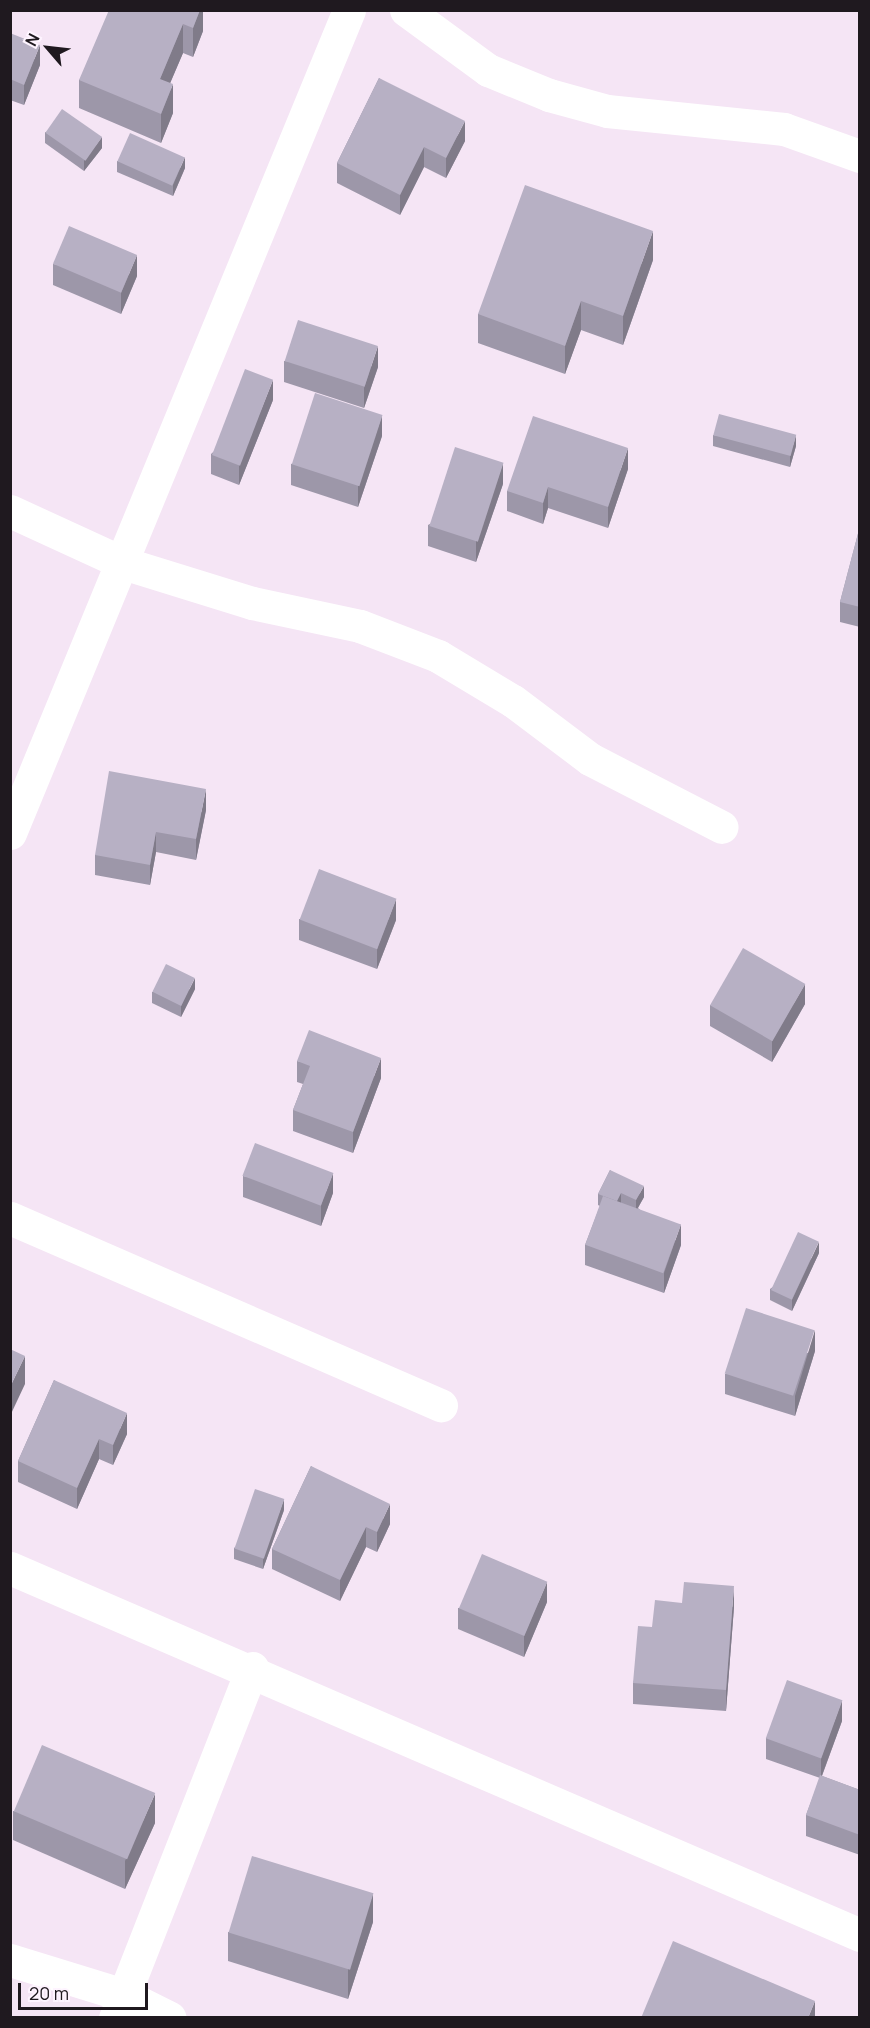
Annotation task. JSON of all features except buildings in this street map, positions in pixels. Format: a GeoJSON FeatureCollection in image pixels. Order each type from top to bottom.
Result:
{"type":"FeatureCollection","features":[{"type":"Feature","properties":{"kind":"street"},"geometry":{"type":"LineString","coordinates":[[10,833],[349,10]]}},
{"type":"Feature","properties":{"kind":"street"},"geometry":{"type":"LineString","coordinates":[[406,10],[488,70],[549,95],[607,111],[784,129],[860,156]]}},
{"type":"Feature","properties":{"kind":"street"},"geometry":{"type":"LineString","coordinates":[[10,511],[123,563],[252,603],[360,626],[438,656],[513,700],[590,759],[722,827]]}},
{"type":"Feature","properties":{"kind":"street"},"geometry":{"type":"LineString","coordinates":[[10,1218],[441,1405]]}},
{"type":"Feature","properties":{"kind":"street"},"geometry":{"type":"LineString","coordinates":[[10,1568],[252,1668],[860,1935]]}},
{"type":"Feature","properties":{"kind":"street"},"geometry":{"type":"LineString","coordinates":[[120,2006],[252,1668]]}},
{"type":"Feature","properties":{"kind":"street"},"geometry":{"type":"LineString","coordinates":[[10,1960],[120,2006],[170,2018]]}}]}
